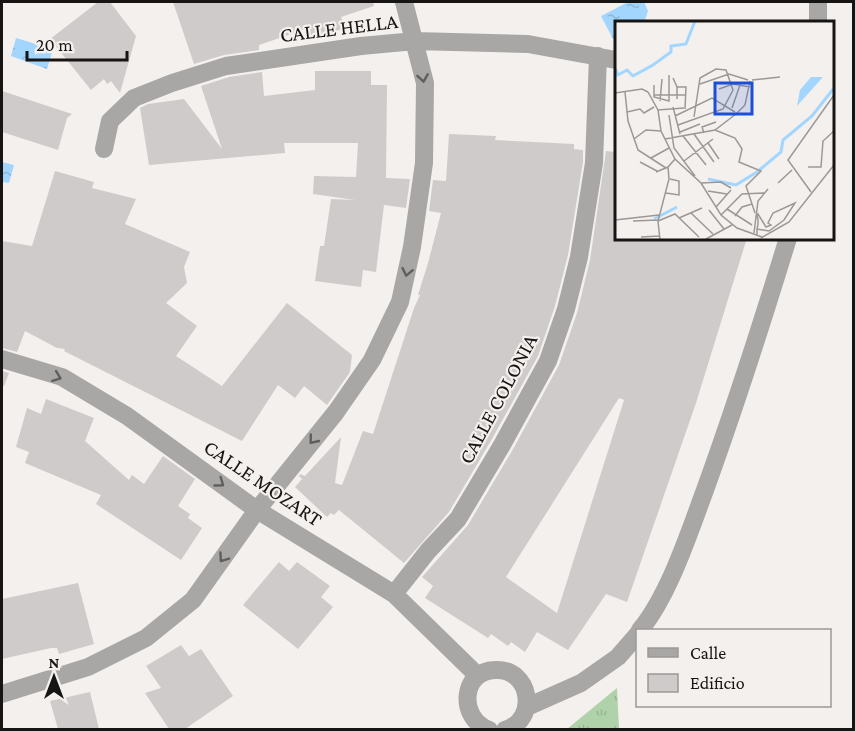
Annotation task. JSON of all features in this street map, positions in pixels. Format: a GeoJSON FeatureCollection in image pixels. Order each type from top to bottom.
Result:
{"type":"FeatureCollection","features":[{"type":"Feature","properties":{"kind":"street"},"geometry":{"type":"LineString","coordinates":[[2,694],[88,667],[146,638],[193,600],[257,510],[336,412],[366,368],[400,302],[412,247],[424,163],[425,82],[404,2]]}},
{"type":"Feature","properties":{"kind":"street"},"geometry":{"type":"LineString","coordinates":[[818,2],[818,21]]}},
{"type":"Feature","properties":{"kind":"street","name":"CALLE HELLA"},"geometry":{"type":"LineString","coordinates":[[104,149],[110,121],[134,98],[172,82],[226,66],[361,46],[416,41],[528,44],[615,60]]}},
{"type":"Feature","properties":{"kind":"street","name":"CALLE COLONIA"},"geometry":{"type":"LineString","coordinates":[[394,594],[458,519],[548,361],[566,309],[579,258],[594,163],[598,56]]}},
{"type":"Feature","properties":{"kind":"street"},"geometry":{"type":"LineString","coordinates":[[641,629],[650,618],[673,572],[693,521],[745,378],[787,240]]}},
{"type":"Feature","properties":{"kind":"street","name":"CALLE MOZART"},"geometry":{"type":"LineString","coordinates":[[2,359],[62,378],[127,416],[257,510],[394,594],[478,676]]}},
{"type":"Feature","properties":{"kind":"street"},"geometry":{"type":"LineString","coordinates":[[505,729],[518,722],[527,707],[581,682],[618,657],[636,636]]}},
{"type":"Feature","properties":{"kind":"street"},"geometry":{"type":"LineString","coordinates":[[489,729],[475,721],[467,704],[468,694],[478,676],[496,670],[515,675],[526,690],[527,707]]}},
{"type":"Feature","properties":{"kind":"green space"},"geometry":{"type":"Polygon","coordinates":[[[617,688],[619,729],[567,729],[617,688]]]}},
{"type":"Feature","properties":{"kind":"water"},"geometry":{"type":"Polygon","coordinates":[[[628,2],[644,2],[648,11],[642,21],[615,21],[615,38],[613,39],[601,16],[628,2]]]}},
{"type":"Feature","properties":{"kind":"water"},"geometry":{"type":"Polygon","coordinates":[[[16,38],[53,49],[47,69],[11,56],[16,38]]]}},
{"type":"Feature","properties":{"kind":"water"},"geometry":{"type":"Polygon","coordinates":[[[2,162],[14,165],[9,183],[2,182],[2,162]]]}},
{"type":"Feature","properties":{"kind":"building"},"geometry":{"type":"Polygon","coordinates":[[[98,2],[110,2],[136,36],[120,93],[111,81],[107,84],[104,79],[91,90],[50,39],[98,2]]]}},
{"type":"Feature","properties":{"kind":"building"},"geometry":{"type":"Polygon","coordinates":[[[173,2],[373,2],[374,6],[341,17],[345,28],[310,40],[306,29],[259,45],[259,50],[224,55],[194,64],[173,2]]]}},
{"type":"Feature","properties":{"kind":"building"},"geometry":{"type":"Polygon","coordinates":[[[315,71],[371,71],[371,85],[387,85],[386,178],[410,179],[406,208],[384,205],[376,272],[363,270],[361,287],[315,281],[320,246],[324,246],[331,199],[355,200],[313,194],[314,176],[356,177],[358,143],[284,143],[285,153],[149,165],[140,108],[148,104],[184,99],[222,149],[201,86],[229,77],[262,72],[264,96],[315,90],[315,71]]]}},
{"type":"Feature","properties":{"kind":"building"},"geometry":{"type":"Polygon","coordinates":[[[2,91],[72,114],[67,118],[58,150],[2,132],[2,91]]]}},
{"type":"Feature","properties":{"kind":"building"},"geometry":{"type":"Polygon","coordinates":[[[449,134],[496,136],[495,140],[574,144],[574,149],[583,150],[583,162],[568,255],[555,306],[538,356],[449,512],[404,563],[339,510],[327,517],[295,487],[302,479],[300,474],[305,476],[341,437],[335,483],[342,485],[363,431],[373,434],[420,295],[418,295],[441,213],[429,211],[433,180],[446,181],[449,134]]]}},
{"type":"Feature","properties":{"kind":"building"},"geometry":{"type":"Polygon","coordinates":[[[606,151],[615,152],[615,240],[746,240],[696,403],[627,602],[606,594],[568,650],[537,632],[525,652],[511,642],[508,646],[491,634],[488,638],[425,598],[433,586],[422,577],[468,525],[512,451],[559,365],[577,313],[590,260],[606,151]],[[619,398],[506,577],[557,613],[624,400],[619,398]]]}},
{"type":"Feature","properties":{"kind":"building"},"geometry":{"type":"Polygon","coordinates":[[[55,171],[94,182],[92,188],[136,199],[125,224],[190,252],[184,267],[187,283],[166,303],[197,326],[176,356],[222,386],[287,303],[352,355],[350,372],[327,405],[304,386],[295,398],[278,385],[242,441],[64,351],[65,349],[57,348],[25,331],[17,352],[2,348],[2,241],[32,246],[55,171]]]}},
{"type":"Feature","properties":{"kind":"building"},"geometry":{"type":"Polygon","coordinates":[[[2,371],[9,373],[4,386],[2,386],[2,371]]]}},
{"type":"Feature","properties":{"kind":"building"},"geometry":{"type":"Polygon","coordinates":[[[46,399],[94,418],[85,441],[129,480],[132,475],[144,484],[163,456],[195,479],[178,506],[190,514],[188,518],[202,528],[181,560],[96,504],[101,495],[25,463],[29,452],[16,447],[27,408],[41,414],[46,399]]]}},
{"type":"Feature","properties":{"kind":"building"},"geometry":{"type":"Polygon","coordinates":[[[279,562],[289,571],[297,562],[330,586],[321,597],[333,607],[298,649],[243,605],[279,562]]]}},
{"type":"Feature","properties":{"kind":"building"},"geometry":{"type":"Polygon","coordinates":[[[78,583],[94,644],[59,654],[57,648],[51,648],[2,659],[2,599],[78,583]]]}},
{"type":"Feature","properties":{"kind":"building"},"geometry":{"type":"Polygon","coordinates":[[[181,645],[189,656],[201,649],[233,696],[185,729],[169,729],[145,693],[161,688],[146,666],[181,645]]]}},
{"type":"Feature","properties":{"kind":"building"},"geometry":{"type":"Polygon","coordinates":[[[90,692],[99,729],[58,729],[50,701],[90,692]]]}}]}
